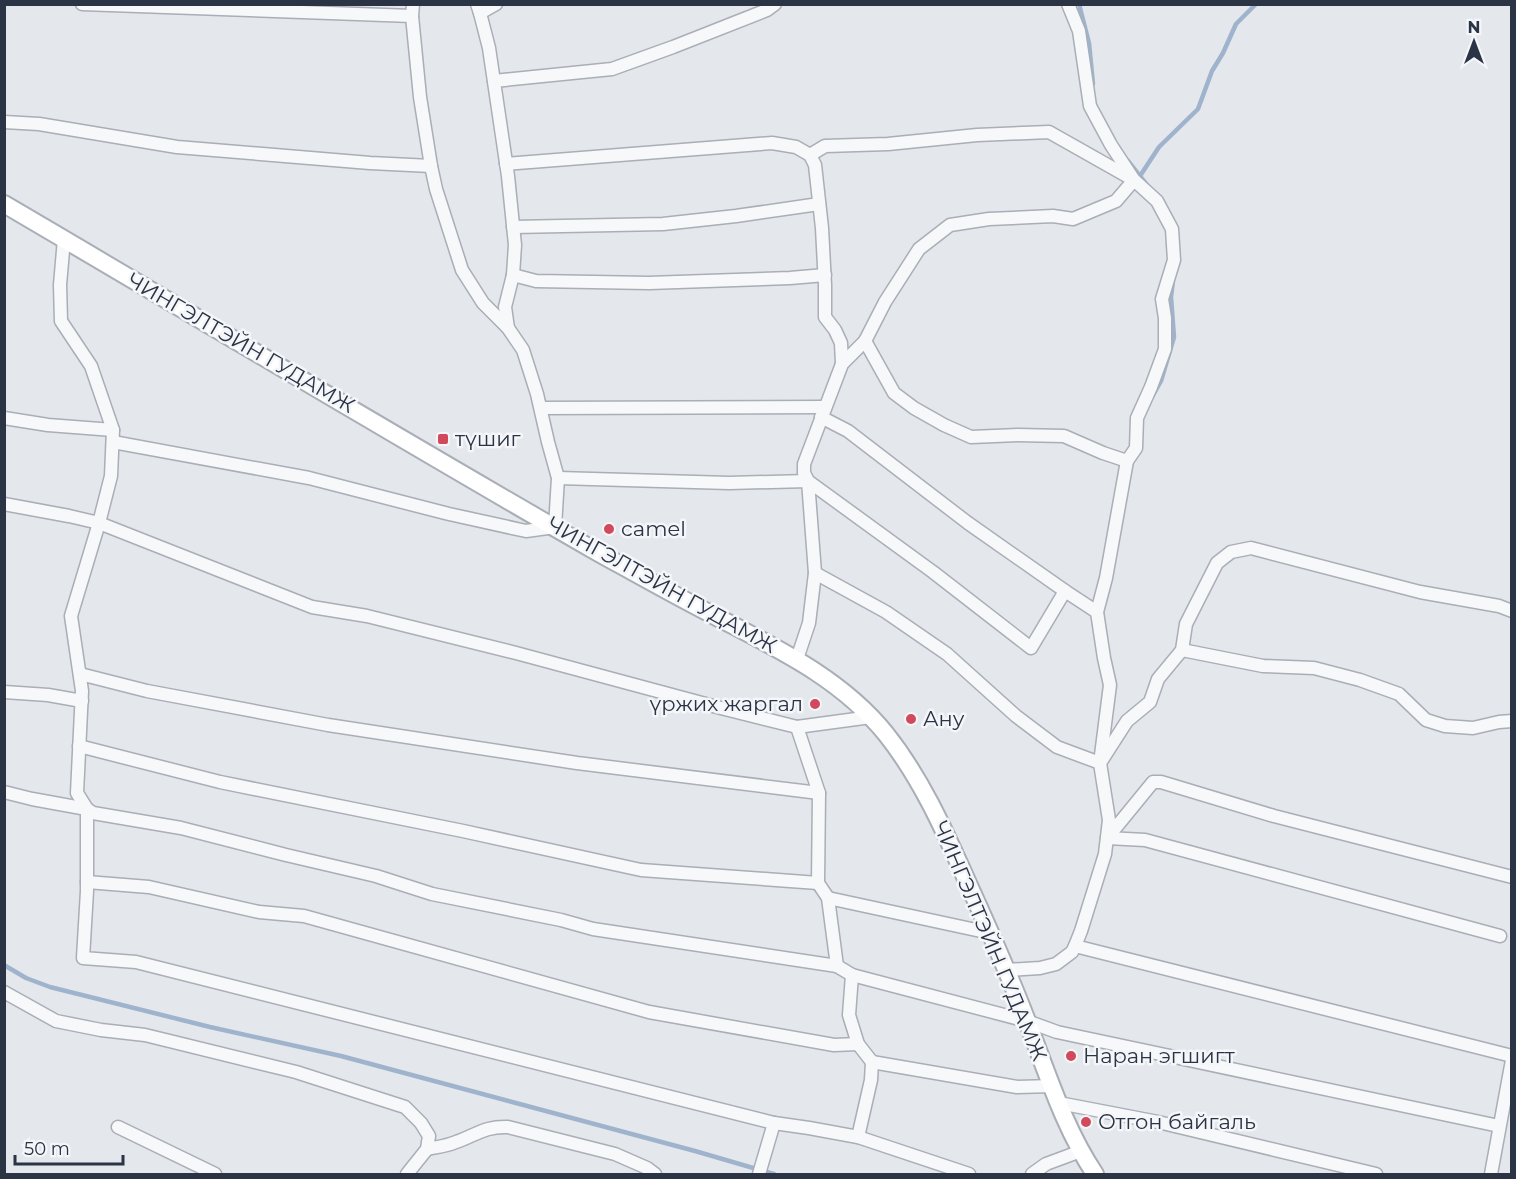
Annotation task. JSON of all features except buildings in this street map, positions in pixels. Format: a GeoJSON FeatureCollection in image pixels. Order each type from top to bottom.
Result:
{"type":"FeatureCollection","features":[{"type":"Feature","properties":{"kind":"main road","name":"ЧИНГЭЛТЭЙН ГУДАМЖ"},"geometry":{"type":"LineString","coordinates":[[4,204],[667,592],[797,659],[834,685],[871,717],[895,746],[945,833],[1006,970],[1059,1103],[1081,1151],[1095,1174]]}},
{"type":"Feature","properties":{"kind":"street"},"geometry":{"type":"LineString","coordinates":[[4,418],[113,436],[309,478],[525,531],[555,527],[558,478],[541,408],[523,350],[508,328],[483,303],[462,270],[436,189],[420,97],[412,10],[82,4]]}},
{"type":"Feature","properties":{"kind":"street"},"geometry":{"type":"LineString","coordinates":[[496,4],[478,9],[489,48],[513,227],[513,275],[505,307],[508,328]]}},
{"type":"Feature","properties":{"kind":"street"},"geometry":{"type":"LineString","coordinates":[[494,81],[612,69],[767,10],[775,4]]}},
{"type":"Feature","properties":{"kind":"street"},"geometry":{"type":"LineString","coordinates":[[1068,4],[1079,31],[1090,106],[1111,145],[1134,180]]}},
{"type":"Feature","properties":{"kind":"street"},"geometry":{"type":"LineString","coordinates":[[4,122],[39,124],[177,147],[431,166]]}},
{"type":"Feature","properties":{"kind":"street"},"geometry":{"type":"LineString","coordinates":[[810,155],[825,146],[888,144],[977,135],[1049,132],[1134,180],[1157,201],[1172,229],[1174,260],[1162,299],[1165,318],[1165,349],[1137,418],[1136,448],[1127,460],[1106,578],[1097,612],[1110,685],[1100,763],[1109,819],[1105,854],[1075,946],[1067,957],[1056,964],[1040,968],[1006,970]]}},
{"type":"Feature","properties":{"kind":"street"},"geometry":{"type":"LineString","coordinates":[[506,164],[772,143],[796,147],[810,155],[815,165],[819,204],[825,275],[825,317],[841,343],[842,364]]}},
{"type":"Feature","properties":{"kind":"street"},"geometry":{"type":"LineString","coordinates":[[797,659],[809,623],[815,573],[808,481],[804,473],[804,464],[842,364],[865,341],[885,302],[919,249],[950,225],[989,219],[1053,216],[1073,219],[1116,201],[1134,180]]}},
{"type":"Feature","properties":{"kind":"street"},"geometry":{"type":"LineString","coordinates":[[513,227],[663,224],[819,204]]}},
{"type":"Feature","properties":{"kind":"street"},"geometry":{"type":"LineString","coordinates":[[64,239],[60,285],[61,321],[91,366],[113,436],[111,476],[71,616],[82,691],[77,794],[87,809],[93,813],[181,828],[376,876],[432,894],[561,920],[593,929],[837,966],[852,975],[1027,1021],[1057,1032],[1500,1126]]}},
{"type":"Feature","properties":{"kind":"street"},"geometry":{"type":"LineString","coordinates":[[513,275],[536,281],[649,283],[825,275]]}},
{"type":"Feature","properties":{"kind":"street"},"geometry":{"type":"LineString","coordinates":[[865,341],[894,393],[914,408],[944,425],[971,437],[1064,436],[1103,453],[1127,460]]}},
{"type":"Feature","properties":{"kind":"street"},"geometry":{"type":"LineString","coordinates":[[541,408],[823,412],[968,523],[1097,612]]}},
{"type":"Feature","properties":{"kind":"street"},"geometry":{"type":"LineString","coordinates":[[558,478],[729,483],[808,481],[933,572],[1031,648],[1065,591]]}},
{"type":"Feature","properties":{"kind":"street"},"geometry":{"type":"LineString","coordinates":[[4,504],[99,524],[312,607],[367,616],[797,727],[871,717]]}},
{"type":"Feature","properties":{"kind":"street"},"geometry":{"type":"LineString","coordinates":[[1100,763],[1127,721],[1150,702],[1158,679],[1182,650],[1186,624],[1217,563],[1231,552],[1251,548],[1420,592],[1499,606],[1512,611]]}},
{"type":"Feature","properties":{"kind":"street"},"geometry":{"type":"LineString","coordinates":[[815,573],[886,612],[947,654],[1016,716],[1057,747],[1100,763]]}},
{"type":"Feature","properties":{"kind":"street"},"geometry":{"type":"LineString","coordinates":[[1182,650],[1263,666],[1314,668],[1360,680],[1400,694],[1426,720],[1445,726],[1473,728],[1499,722],[1512,722]]}},
{"type":"Feature","properties":{"kind":"street"},"geometry":{"type":"LineString","coordinates":[[80,674],[147,691],[339,726],[577,763],[819,792]]}},
{"type":"Feature","properties":{"kind":"street"},"geometry":{"type":"LineString","coordinates":[[4,692],[48,695],[82,701]]}},
{"type":"Feature","properties":{"kind":"street"},"geometry":{"type":"LineString","coordinates":[[797,727],[819,792],[818,883],[828,898],[837,966]]}},
{"type":"Feature","properties":{"kind":"street"},"geometry":{"type":"LineString","coordinates":[[79,746],[220,782],[641,870],[818,883]]}},
{"type":"Feature","properties":{"kind":"street"},"geometry":{"type":"LineString","coordinates":[[1107,838],[1153,782],[1161,782],[1274,816],[1512,877]]}},
{"type":"Feature","properties":{"kind":"street"},"geometry":{"type":"LineString","coordinates":[[4,792],[32,800],[87,809]]}},
{"type":"Feature","properties":{"kind":"street"},"geometry":{"type":"LineString","coordinates":[[87,809],[87,882],[83,958],[136,962],[774,1123],[858,1137],[969,1174]]}},
{"type":"Feature","properties":{"kind":"street"},"geometry":{"type":"LineString","coordinates":[[1107,838],[1144,840],[1500,936]]}},
{"type":"Feature","properties":{"kind":"street"},"geometry":{"type":"LineString","coordinates":[[87,882],[149,888],[259,912],[304,916],[649,1012],[834,1045],[858,1044]]}},
{"type":"Feature","properties":{"kind":"street"},"geometry":{"type":"LineString","coordinates":[[828,898],[990,933]]}},
{"type":"Feature","properties":{"kind":"street"},"geometry":{"type":"LineString","coordinates":[[1075,946],[1512,1058],[1491,1174]]}},
{"type":"Feature","properties":{"kind":"street"},"geometry":{"type":"LineString","coordinates":[[852,975],[849,1015],[858,1044],[872,1062],[871,1080],[858,1137]]}},
{"type":"Feature","properties":{"kind":"street"},"geometry":{"type":"LineString","coordinates":[[4,992],[56,1021],[101,1030],[145,1035],[296,1072],[405,1107],[421,1122],[429,1136],[427,1149],[407,1174]]}},
{"type":"Feature","properties":{"kind":"street"},"geometry":{"type":"LineString","coordinates":[[872,1062],[1017,1087],[1053,1086]]}},
{"type":"Feature","properties":{"kind":"street"},"geometry":{"type":"LineString","coordinates":[[1059,1103],[1158,1122],[1376,1174]]}},
{"type":"Feature","properties":{"kind":"street"},"geometry":{"type":"LineString","coordinates":[[759,1174],[774,1123]]}},
{"type":"Feature","properties":{"kind":"street"},"geometry":{"type":"LineString","coordinates":[[118,1127],[215,1174]]}},
{"type":"Feature","properties":{"kind":"street"},"geometry":{"type":"LineString","coordinates":[[427,1149],[456,1143],[484,1130],[508,1127],[615,1154],[655,1174]]}},
{"type":"Feature","properties":{"kind":"street"},"geometry":{"type":"LineString","coordinates":[[1032,1174],[1046,1164],[1081,1151]]}},
{"type":"Feature","properties":{"kind":"waterway"},"geometry":{"type":"LineString","coordinates":[[1079,4],[1089,43],[1093,84]]}},
{"type":"Feature","properties":{"kind":"waterway"},"geometry":{"type":"LineString","coordinates":[[1140,176],[1159,147],[1198,109],[1212,71],[1236,24],[1256,4]]}},
{"type":"Feature","properties":{"kind":"waterway"},"geometry":{"type":"LineString","coordinates":[[1128,161],[1147,185]]}},
{"type":"Feature","properties":{"kind":"waterway"},"geometry":{"type":"LineString","coordinates":[[1152,397],[1161,381],[1174,337],[1171,297],[1173,281]]}},
{"type":"Feature","properties":{"kind":"waterway"},"geometry":{"type":"LineString","coordinates":[[4,965],[26,978],[50,987],[210,1027],[341,1056],[774,1174]]}},
{"type":"Feature","properties":{"kind":"place","name":"түшиг"},"geometry":{"type":"Point","coordinates":[443,439]}},
{"type":"Feature","properties":{"kind":"place","name":"camel"},"geometry":{"type":"Point","coordinates":[609,529]}},
{"type":"Feature","properties":{"kind":"place","name":"үржих жаргал"},"geometry":{"type":"Point","coordinates":[815,704]}},
{"type":"Feature","properties":{"kind":"place","name":"Ану"},"geometry":{"type":"Point","coordinates":[911,719]}},
{"type":"Feature","properties":{"kind":"place","name":"Наран эгшигт"},"geometry":{"type":"Point","coordinates":[1071,1056]}},
{"type":"Feature","properties":{"kind":"place","name":"Отгон байгаль"},"geometry":{"type":"Point","coordinates":[1086,1122]}}]}
